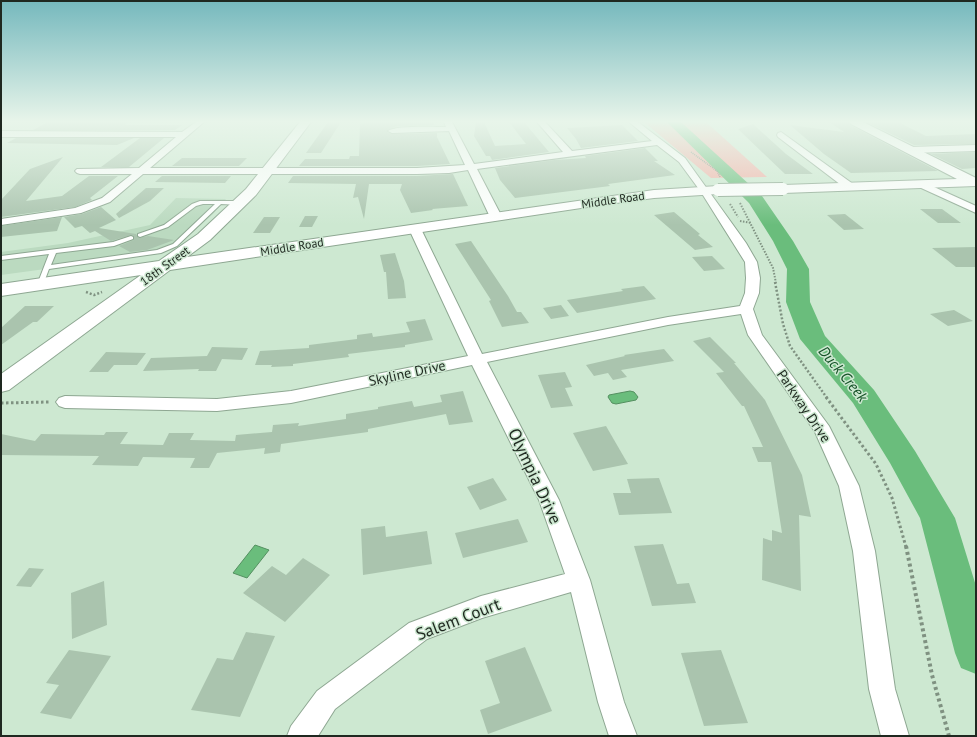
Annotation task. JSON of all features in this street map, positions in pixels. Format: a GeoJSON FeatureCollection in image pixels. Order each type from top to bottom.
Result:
{"type":"FeatureCollection","features":[{"type":"Feature","properties":{"kind":"main road","name":"18th Street"},"geometry":{"type":"LineString","coordinates":[[1,385],[204,237],[241,203],[278,156]]}},
{"type":"Feature","properties":{"kind":"main road"},"geometry":{"type":"LineString","coordinates":[[923,156],[976,182]]}},
{"type":"Feature","properties":{"kind":"main road","name":"Middle Road"},"geometry":{"type":"LineString","coordinates":[[1,290],[43,276],[68,280],[654,194],[716,194],[783,189],[976,182]]}},
{"type":"Feature","properties":{"kind":"main road","name":"Middle Road"},"geometry":{"type":"LineString","coordinates":[[204,237],[210,246],[216,249],[253,253]]}},
{"type":"Feature","properties":{"kind":"main road"},"geometry":{"type":"LineString","coordinates":[[68,280],[98,286],[105,291],[108,295],[105,310]]}},
{"type":"Feature","properties":{"kind":"street"},"geometry":{"type":"LineString","coordinates":[[1,222],[49,216],[88,208],[106,200],[158,156]]}},
{"type":"Feature","properties":{"kind":"street"},"geometry":{"type":"LineString","coordinates":[[464,156],[496,217]]}},
{"type":"Feature","properties":{"kind":"street"},"geometry":{"type":"LineString","coordinates":[[80,171],[417,171],[449,170],[551,156]]}},
{"type":"Feature","properties":{"kind":"street"},"geometry":{"type":"LineString","coordinates":[[678,156],[716,194],[751,262],[753,278],[752,293],[746,309]]}},
{"type":"Feature","properties":{"kind":"street"},"geometry":{"type":"LineString","coordinates":[[809,156],[849,186]]}},
{"type":"Feature","properties":{"kind":"street"},"geometry":{"type":"LineString","coordinates":[[923,184],[976,210]]}},
{"type":"Feature","properties":{"kind":"street","name":"Olympia Drive"},"geometry":{"type":"LineString","coordinates":[[415,229],[477,359],[549,500],[579,580],[611,702],[623,736]]}},
{"type":"Feature","properties":{"kind":"street","name":"Skyline Drive"},"geometry":{"type":"LineString","coordinates":[[65,402],[217,405],[291,397],[668,321],[746,309]]}},
{"type":"Feature","properties":{"kind":"street","name":"Parkway Drive"},"geometry":{"type":"LineString","coordinates":[[746,309],[755,335],[823,430],[849,486],[864,551],[882,689],[896,736]]}},
{"type":"Feature","properties":{"kind":"street","name":"Salem Court"},"geometry":{"type":"LineString","coordinates":[[301,736],[326,700],[418,631],[481,607],[579,580]]}},
{"type":"Feature","properties":{"kind":"lane"},"geometry":{"type":"LineString","coordinates":[[140,235],[166,226],[194,205],[202,202],[241,203]]}},
{"type":"Feature","properties":{"kind":"lane"},"geometry":{"type":"LineString","coordinates":[[43,276],[168,249],[175,245],[219,203]]}},
{"type":"Feature","properties":{"kind":"lane"},"geometry":{"type":"LineString","coordinates":[[1,258],[114,244],[131,238]]}},
{"type":"Feature","properties":{"kind":"lane"},"geometry":{"type":"LineString","coordinates":[[43,276],[53,252]]}},
{"type":"Feature","properties":{"kind":"path"},"geometry":{"type":"LineString","coordinates":[[716,194],[732,206],[740,222],[751,223]]}},
{"type":"Feature","properties":{"kind":"path"},"geometry":{"type":"LineString","coordinates":[[1,403],[65,402]]}},
{"type":"Feature","properties":{"kind":"shaded area"},"geometry":{"type":"Polygon","coordinates":[[[685,156],[744,156],[767,177],[711,178],[685,156]]]}},
{"type":"Feature","properties":{"kind":"shaded area"},"geometry":{"type":"Polygon","coordinates":[[[176,198],[226,199],[213,214],[174,249],[156,254],[1,275],[1,252],[68,243],[150,225],[176,198]]]}},
{"type":"Feature","properties":{"kind":"shaded area"},"geometry":{"type":"Polygon","coordinates":[[[630,391],[634,392],[638,397],[636,400],[616,404],[612,403],[608,397],[609,395],[630,391]]]}},
{"type":"Feature","properties":{"kind":"shaded area"},"geometry":{"type":"Polygon","coordinates":[[[255,545],[269,550],[247,578],[233,573],[255,545]]]}},
{"type":"Feature","properties":{"kind":"building"},"geometry":{"type":"Polygon","coordinates":[[[115,156],[142,156],[129,167],[101,167],[115,156]]]}},
{"type":"Feature","properties":{"kind":"building"},"geometry":{"type":"Polygon","coordinates":[[[350,156],[446,156],[450,164],[417,166],[299,166],[305,159],[349,159],[350,156]]]}},
{"type":"Feature","properties":{"kind":"building"},"geometry":{"type":"Polygon","coordinates":[[[490,156],[518,156],[492,160],[490,156]]]}},
{"type":"Feature","properties":{"kind":"building"},"geometry":{"type":"Polygon","coordinates":[[[585,156],[653,156],[658,161],[654,161],[675,175],[608,184],[610,186],[515,198],[500,180],[495,168],[554,160],[586,158],[585,156]]]}},
{"type":"Feature","properties":{"kind":"building"},"geometry":{"type":"Polygon","coordinates":[[[767,156],[789,156],[813,174],[785,174],[767,156]]]}},
{"type":"Feature","properties":{"kind":"building"},"geometry":{"type":"Polygon","coordinates":[[[827,156],[910,156],[938,171],[851,173],[827,156]]]}},
{"type":"Feature","properties":{"kind":"building"},"geometry":{"type":"Polygon","coordinates":[[[936,156],[976,156],[976,168],[962,169],[936,156]]]}},
{"type":"Feature","properties":{"kind":"building"},"geometry":{"type":"Polygon","coordinates":[[[63,157],[26,201],[62,196],[89,176],[118,176],[90,198],[92,200],[75,207],[1,217],[1,200],[30,169],[63,157]]]}},
{"type":"Feature","properties":{"kind":"building"},"geometry":{"type":"Polygon","coordinates":[[[182,158],[247,158],[239,166],[172,166],[182,158]]]}},
{"type":"Feature","properties":{"kind":"building"},"geometry":{"type":"Polygon","coordinates":[[[453,174],[468,206],[432,209],[433,210],[411,213],[400,190],[402,184],[369,184],[364,219],[358,197],[353,198],[356,184],[288,183],[293,176],[417,176],[453,174]]]}},
{"type":"Feature","properties":{"kind":"building"},"geometry":{"type":"Polygon","coordinates":[[[162,176],[231,176],[225,183],[155,182],[162,176]]]}},
{"type":"Feature","properties":{"kind":"building"},"geometry":{"type":"Polygon","coordinates":[[[146,188],[164,188],[150,201],[119,218],[116,214],[146,188]]]}},
{"type":"Feature","properties":{"kind":"building"},"geometry":{"type":"Polygon","coordinates":[[[101,207],[116,220],[99,228],[136,234],[139,238],[148,236],[174,240],[147,250],[130,252],[119,246],[134,240],[134,236],[131,235],[111,241],[95,231],[90,233],[82,226],[75,228],[64,217],[82,214],[101,207]]]}},
{"type":"Feature","properties":{"kind":"building"},"geometry":{"type":"Polygon","coordinates":[[[920,209],[942,209],[961,223],[938,223],[920,209]]]}},
{"type":"Feature","properties":{"kind":"building"},"geometry":{"type":"Polygon","coordinates":[[[674,212],[713,247],[695,250],[654,215],[674,212]]]}},
{"type":"Feature","properties":{"kind":"building"},"geometry":{"type":"Polygon","coordinates":[[[845,214],[864,229],[844,230],[827,215],[845,214]]]}},
{"type":"Feature","properties":{"kind":"building"},"geometry":{"type":"Polygon","coordinates":[[[305,216],[318,216],[312,227],[299,227],[305,216]]]}},
{"type":"Feature","properties":{"kind":"building"},"geometry":{"type":"Polygon","coordinates":[[[62,217],[57,231],[1,237],[1,226],[62,217]]]}},
{"type":"Feature","properties":{"kind":"building"},"geometry":{"type":"Polygon","coordinates":[[[264,217],[280,217],[270,233],[253,233],[264,217]]]}},
{"type":"Feature","properties":{"kind":"building"},"geometry":{"type":"Polygon","coordinates":[[[471,241],[517,312],[521,312],[529,323],[502,327],[489,301],[491,300],[455,244],[471,241]]]}},
{"type":"Feature","properties":{"kind":"building"},"geometry":{"type":"Polygon","coordinates":[[[976,247],[976,267],[956,267],[932,248],[976,247]]]}},
{"type":"Feature","properties":{"kind":"building"},"geometry":{"type":"Polygon","coordinates":[[[395,253],[404,281],[406,298],[388,299],[386,272],[384,272],[380,255],[395,253]]]}},
{"type":"Feature","properties":{"kind":"building"},"geometry":{"type":"Polygon","coordinates":[[[712,256],[725,269],[704,271],[692,257],[712,256]]]}},
{"type":"Feature","properties":{"kind":"building"},"geometry":{"type":"Polygon","coordinates":[[[644,286],[656,299],[577,313],[567,300],[623,291],[621,289],[644,286]]]}},
{"type":"Feature","properties":{"kind":"building"},"geometry":{"type":"Polygon","coordinates":[[[561,305],[569,316],[551,319],[543,308],[561,305]]]}},
{"type":"Feature","properties":{"kind":"building"},"geometry":{"type":"Polygon","coordinates":[[[25,306],[54,306],[37,322],[33,322],[1,345],[1,328],[25,306]]]}},
{"type":"Feature","properties":{"kind":"building"},"geometry":{"type":"Polygon","coordinates":[[[954,310],[973,321],[948,326],[930,314],[954,310]]]}},
{"type":"Feature","properties":{"kind":"building"},"geometry":{"type":"Polygon","coordinates":[[[425,319],[433,340],[405,345],[405,347],[348,354],[349,357],[293,364],[293,366],[271,367],[272,365],[255,365],[260,351],[309,348],[309,345],[357,339],[357,335],[372,333],[373,337],[410,332],[406,322],[425,319]]]}},
{"type":"Feature","properties":{"kind":"building"},"geometry":{"type":"Polygon","coordinates":[[[710,337],[736,363],[734,363],[765,400],[802,475],[811,517],[799,515],[801,591],[762,580],[763,538],[772,541],[772,530],[782,533],[771,462],[758,462],[752,447],[763,447],[744,406],[742,406],[716,373],[724,372],[693,341],[710,337]]]}},
{"type":"Feature","properties":{"kind":"building"},"geometry":{"type":"Polygon","coordinates":[[[212,347],[248,348],[242,360],[222,359],[216,371],[198,371],[199,369],[143,371],[151,358],[207,356],[212,347]]]}},
{"type":"Feature","properties":{"kind":"building"},"geometry":{"type":"Polygon","coordinates":[[[664,349],[674,361],[621,370],[627,377],[613,380],[608,373],[594,376],[586,365],[625,356],[624,355],[664,349]]]}},
{"type":"Feature","properties":{"kind":"building"},"geometry":{"type":"Polygon","coordinates":[[[106,352],[146,353],[137,365],[114,365],[108,372],[89,372],[106,352]]]}},
{"type":"Feature","properties":{"kind":"building"},"geometry":{"type":"Polygon","coordinates":[[[565,372],[572,387],[565,388],[573,406],[551,408],[538,375],[565,372]]]}},
{"type":"Feature","properties":{"kind":"building"},"geometry":{"type":"Polygon","coordinates":[[[463,391],[473,422],[449,425],[446,414],[368,429],[368,432],[281,444],[280,452],[264,454],[265,448],[217,453],[209,468],[190,468],[195,458],[143,457],[138,466],[92,465],[99,456],[1,455],[1,434],[35,441],[41,434],[104,435],[106,432],[128,432],[120,444],[163,445],[169,433],[194,433],[190,440],[235,441],[236,435],[272,432],[273,425],[299,423],[298,426],[346,419],[346,414],[378,409],[378,407],[412,401],[414,407],[442,402],[440,395],[463,391]]]}},
{"type":"Feature","properties":{"kind":"building"},"geometry":{"type":"Polygon","coordinates":[[[606,426],[628,464],[593,471],[573,433],[606,426]]]}},
{"type":"Feature","properties":{"kind":"building"},"geometry":{"type":"Polygon","coordinates":[[[493,478],[507,500],[480,510],[467,487],[493,478]]]}},
{"type":"Feature","properties":{"kind":"building"},"geometry":{"type":"Polygon","coordinates":[[[659,478],[672,513],[619,515],[613,493],[631,493],[627,479],[659,478]]]}},
{"type":"Feature","properties":{"kind":"building"},"geometry":{"type":"Polygon","coordinates":[[[518,519],[528,542],[463,558],[455,533],[518,519]]]}},
{"type":"Feature","properties":{"kind":"building"},"geometry":{"type":"Polygon","coordinates":[[[385,526],[386,537],[427,531],[432,564],[363,575],[361,529],[385,526]]]}},
{"type":"Feature","properties":{"kind":"building"},"geometry":{"type":"Polygon","coordinates":[[[663,544],[677,584],[689,583],[696,603],[652,606],[634,546],[663,544]]]}},
{"type":"Feature","properties":{"kind":"building"},"geometry":{"type":"Polygon","coordinates":[[[303,558],[330,575],[285,622],[243,593],[272,566],[286,575],[303,558]]]}},
{"type":"Feature","properties":{"kind":"building"},"geometry":{"type":"Polygon","coordinates":[[[29,568],[44,569],[31,587],[16,586],[29,568]]]}},
{"type":"Feature","properties":{"kind":"building"},"geometry":{"type":"Polygon","coordinates":[[[104,581],[107,625],[72,639],[71,593],[104,581]]]}},
{"type":"Feature","properties":{"kind":"building"},"geometry":{"type":"Polygon","coordinates":[[[246,632],[275,636],[240,717],[191,710],[217,658],[233,660],[246,632]]]}},
{"type":"Feature","properties":{"kind":"building"},"geometry":{"type":"Polygon","coordinates":[[[525,647],[552,711],[488,734],[480,710],[500,703],[485,661],[525,647]]]}},
{"type":"Feature","properties":{"kind":"building"},"geometry":{"type":"Polygon","coordinates":[[[69,650],[111,656],[71,719],[40,713],[59,685],[46,683],[69,650]]]}},
{"type":"Feature","properties":{"kind":"building"},"geometry":{"type":"Polygon","coordinates":[[[721,650],[748,723],[704,726],[681,653],[721,650]]]}},
{"type":"Feature","properties":{"kind":"waterway","name":"Duck Creek"},"geometry":{"type":"LineString","coordinates":[[710,156],[756,200],[783,241],[798,269],[798,302],[813,339],[864,397],[904,459],[937,518],[976,653]]}}]}
